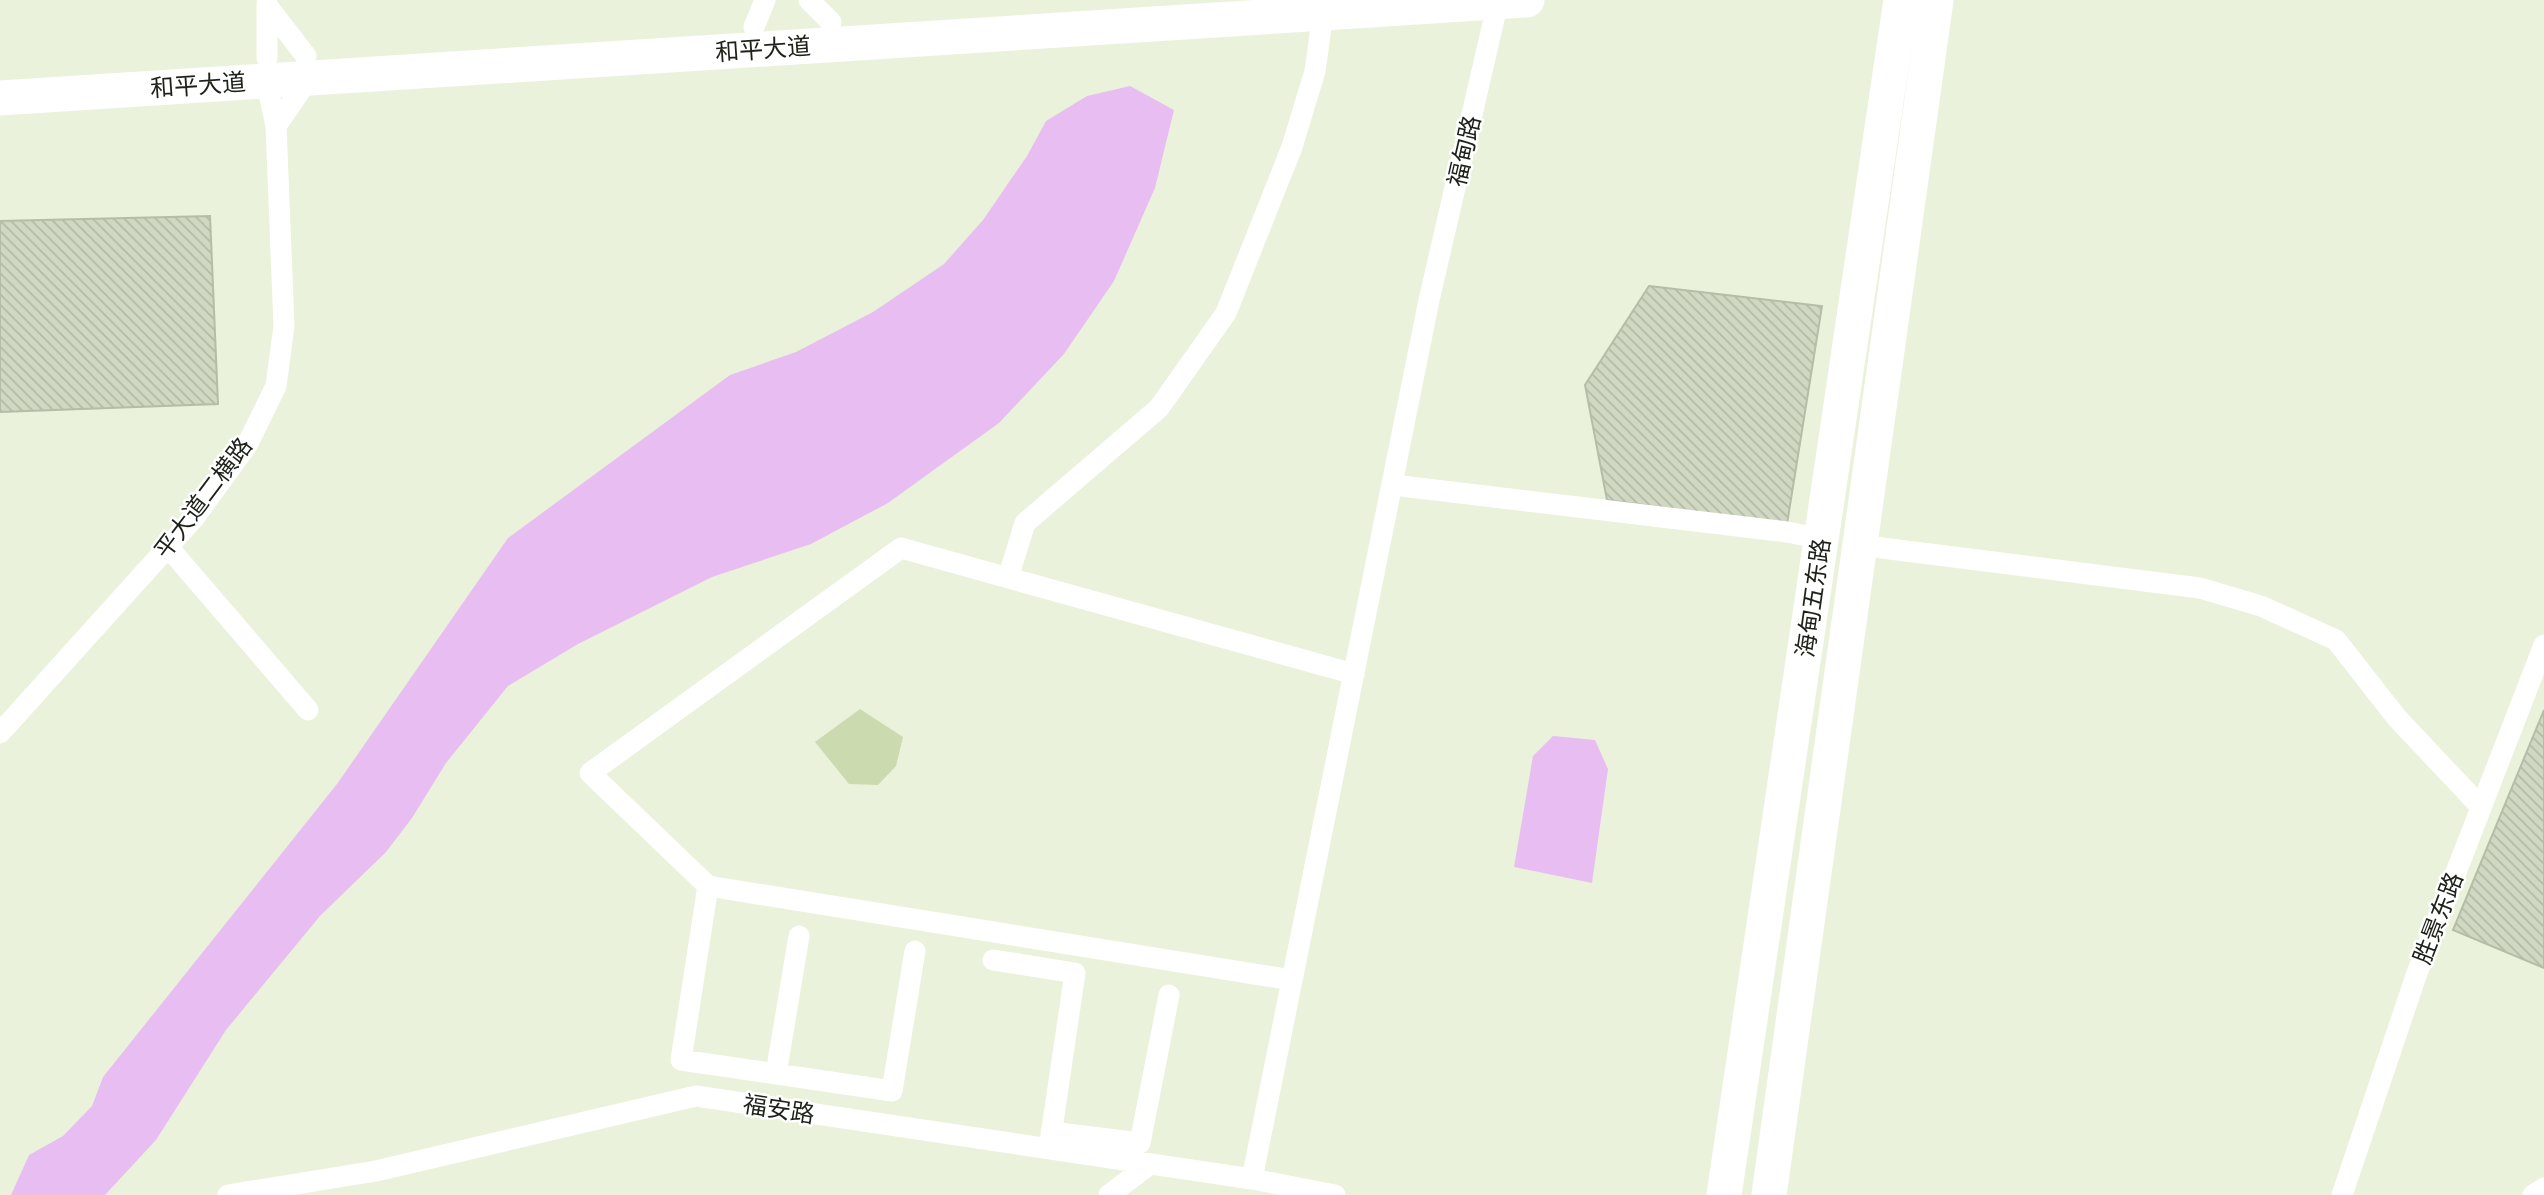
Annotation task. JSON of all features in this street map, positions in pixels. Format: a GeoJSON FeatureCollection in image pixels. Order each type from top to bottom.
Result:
{"type":"FeatureCollection","features":[{"type":"Feature","properties":{"kind":"main road","name":"和平大道"},"geometry":{"type":"LineString","coordinates":[[308,67],[760,13],[1177,0]]}},
{"type":"Feature","properties":{"kind":"main road","name":"海甸五东路"},"geometry":{"type":"LineString","coordinates":[[1724,1195],[1901,0]]}},
{"type":"Feature","properties":{"kind":"main road","name":"海甸五东路"},"geometry":{"type":"LineString","coordinates":[[1769,1195],[1936,0]]}},
{"type":"Feature","properties":{"kind":"main road","name":"和平大道"},"geometry":{"type":"LineString","coordinates":[[0,76],[308,67],[1513,1]]}},
{"type":"Feature","properties":{"kind":"main road","name":"和平大道"},"geometry":{"type":"LineString","coordinates":[[0,98],[266,69]]}},
{"type":"Feature","properties":{"kind":"street","name":"福甸路"},"geometry":{"type":"LineString","coordinates":[[1252,1179],[1429,300],[1513,1]]}},
{"type":"Feature","properties":{"kind":"street"},"geometry":{"type":"LineString","coordinates":[[267,4],[308,67],[276,126]]}},
{"type":"Feature","properties":{"kind":"street","name":"平大道二横路"},"geometry":{"type":"LineString","coordinates":[[0,733],[194,518],[247,445],[276,386],[284,326],[276,126],[266,69],[267,4]]}},
{"type":"Feature","properties":{"kind":"street"},"geometry":{"type":"LineString","coordinates":[[1008,578],[1025,523],[1159,408],[1226,313],[1292,147],[1315,71],[1324,13]]}},
{"type":"Feature","properties":{"kind":"street"},"geometry":{"type":"LineString","coordinates":[[1393,485],[1787,532],[1822,539]]}},
{"type":"Feature","properties":{"kind":"street"},"geometry":{"type":"LineString","coordinates":[[1858,545],[2200,588],[2261,606],[2336,640],[2398,718],[2481,807]]}},
{"type":"Feature","properties":{"kind":"street"},"geometry":{"type":"LineString","coordinates":[[168,547],[308,710]]}},
{"type":"Feature","properties":{"kind":"street"},"geometry":{"type":"LineString","coordinates":[[1292,980],[708,886],[590,773],[901,548],[1354,674]]}},
{"type":"Feature","properties":{"kind":"street","name":"胜景东路"},"geometry":{"type":"LineString","coordinates":[[2342,1195],[2417,973],[2544,645]]}},
{"type":"Feature","properties":{"kind":"street"},"geometry":{"type":"LineString","coordinates":[[708,886],[681,1060],[892,1091],[915,951]]}},
{"type":"Feature","properties":{"kind":"street"},"geometry":{"type":"LineString","coordinates":[[776,1074],[799,936]]}},
{"type":"Feature","properties":{"kind":"street"},"geometry":{"type":"LineString","coordinates":[[993,960],[1075,973],[1050,1141],[1140,1143],[1169,995]]}},
{"type":"Feature","properties":{"kind":"street","name":"福安路"},"geometry":{"type":"LineString","coordinates":[[228,1195],[376,1171],[696,1096],[1050,1141],[1150,1164],[1335,1195]]}},
{"type":"Feature","properties":{"kind":"street"},"geometry":{"type":"LineString","coordinates":[[1109,1195],[1150,1164]]}},
{"type":"Feature","properties":{"kind":"street"},"geometry":{"type":"LineString","coordinates":[[2533,1195],[2544,1188]]}},
{"type":"Feature","properties":{"kind":"green space"},"geometry":{"type":"Polygon","coordinates":[[[860,709],[903,737],[896,766],[878,785],[849,784],[815,742],[860,709]]]}},
{"type":"Feature","properties":{"kind":"shaded area"},"geometry":{"type":"Polygon","coordinates":[[[1130,86],[1174,110],[1155,188],[1114,281],[1064,354],[999,423],[888,503],[811,544],[712,577],[578,644],[508,686],[446,763],[412,818],[386,852],[320,916],[226,1030],[156,1140],[105,1195],[11,1195],[29,1155],[63,1136],[92,1106],[103,1077],[337,784],[508,538],[730,375],[796,352],[873,312],[944,264],[983,220],[1027,156],[1046,121],[1087,96],[1130,86]]]}},
{"type":"Feature","properties":{"kind":"shaded area"},"geometry":{"type":"Polygon","coordinates":[[[1553,736],[1595,740],[1608,769],[1592,883],[1514,867],[1533,756],[1553,736]]]}},
{"type":"Feature","properties":{"kind":"building"},"geometry":{"type":"Polygon","coordinates":[[[210,216],[218,404],[0,412],[0,221],[210,216]]]}},
{"type":"Feature","properties":{"kind":"building"},"geometry":{"type":"Polygon","coordinates":[[[1649,286],[1822,306],[1787,524],[1607,500],[1585,385],[1649,286]]]}},
{"type":"Feature","properties":{"kind":"building"},"geometry":{"type":"Polygon","coordinates":[[[2544,710],[2544,968],[2453,930],[2544,710]]]}}]}
